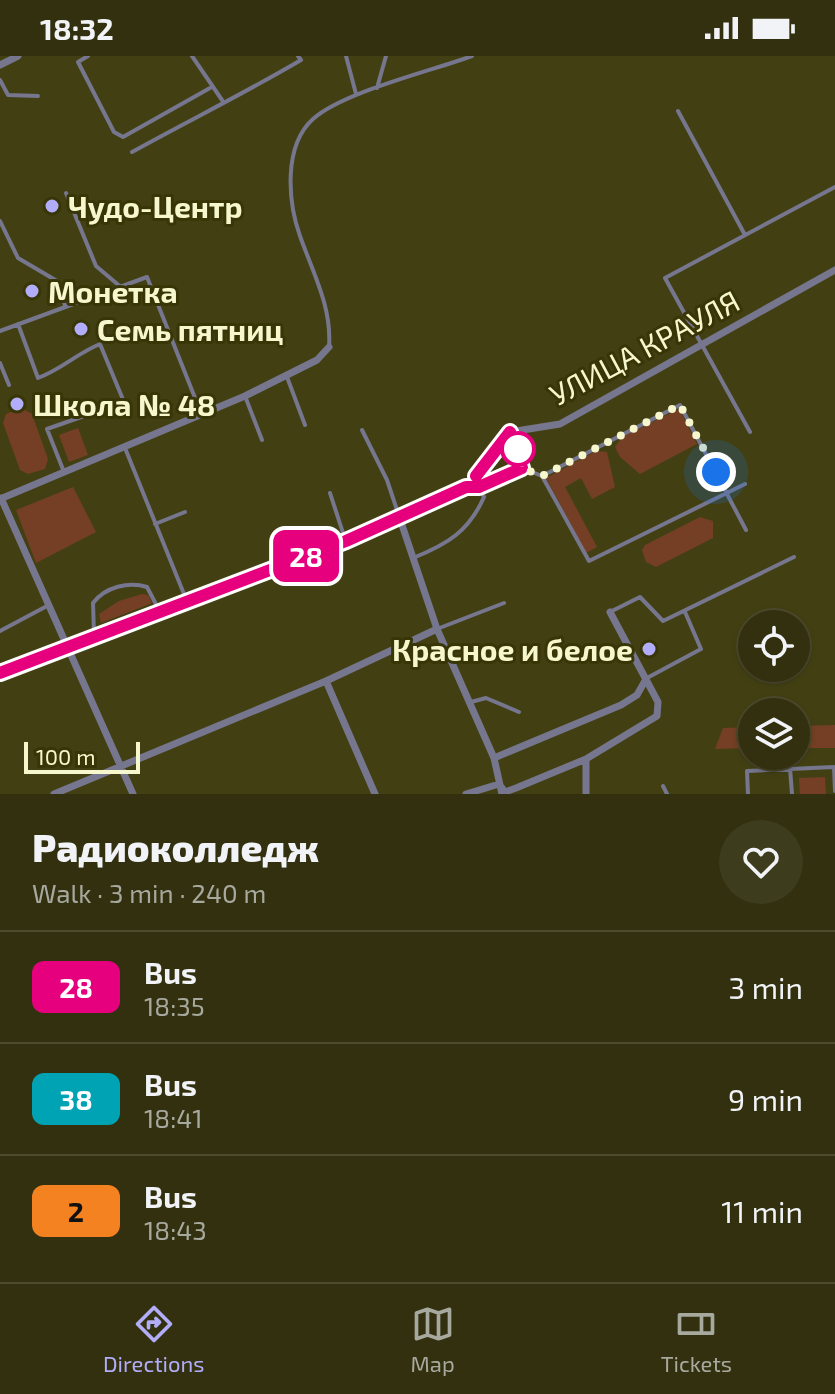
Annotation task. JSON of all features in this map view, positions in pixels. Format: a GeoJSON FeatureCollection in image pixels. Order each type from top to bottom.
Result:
{"type":"FeatureCollection","features":[{"type":"Feature","properties":{"kind":"street"},"geometry":{"type":"LineString","coordinates":[[0,65],[18,56]]}},
{"type":"Feature","properties":{"kind":"street","name":"УЛИЦА КРАУЛЯ"},"geometry":{"type":"LineString","coordinates":[[510,432],[560,424],[835,270]]}},
{"type":"Feature","properties":{"kind":"street"},"geometry":{"type":"LineString","coordinates":[[133,794],[0,498],[125,448],[287,377],[317,360],[329,347]]}},
{"type":"Feature","properties":{"kind":"street"},"geometry":{"type":"LineString","coordinates":[[0,673],[400,519],[466,487],[510,432]]}},
{"type":"Feature","properties":{"kind":"street"},"geometry":{"type":"LineString","coordinates":[[400,519],[437,629],[494,758],[502,794]]}},
{"type":"Feature","properties":{"kind":"street"},"geometry":{"type":"LineString","coordinates":[[499,784],[505,792],[586,759],[657,716],[659,709],[646,679],[610,612]]}},
{"type":"Feature","properties":{"kind":"street"},"geometry":{"type":"LineString","coordinates":[[54,794],[326,681],[437,629]]}},
{"type":"Feature","properties":{"kind":"street"},"geometry":{"type":"LineString","coordinates":[[494,758],[621,705],[637,695],[646,679]]}},
{"type":"Feature","properties":{"kind":"street"},"geometry":{"type":"LineString","coordinates":[[326,681],[375,794]]}},
{"type":"Feature","properties":{"kind":"street"},"geometry":{"type":"LineString","coordinates":[[586,759],[586,794]]}},
{"type":"Feature","properties":{"kind":"street"},"geometry":{"type":"LineString","coordinates":[[466,794],[499,784]]}},
{"type":"Feature","properties":{"kind":"lane"},"geometry":{"type":"LineString","coordinates":[[88,56],[78,62],[114,132],[123,137],[210,88]]}},
{"type":"Feature","properties":{"kind":"lane"},"geometry":{"type":"LineString","coordinates":[[192,56],[210,88],[222,101]]}},
{"type":"Feature","properties":{"kind":"lane"},"geometry":{"type":"LineString","coordinates":[[132,152],[222,101],[245,93],[301,60],[298,56]]}},
{"type":"Feature","properties":{"kind":"lane"},"geometry":{"type":"LineString","coordinates":[[346,56],[356,94]]}},
{"type":"Feature","properties":{"kind":"lane"},"geometry":{"type":"LineString","coordinates":[[376,89],[386,56]]}},
{"type":"Feature","properties":{"kind":"lane"},"geometry":{"type":"LineString","coordinates":[[329,347],[331,325],[326,305],[289,197],[298,142],[311,121],[356,94],[472,56]]}},
{"type":"Feature","properties":{"kind":"lane"},"geometry":{"type":"LineString","coordinates":[[0,80],[8,95],[38,96]]}},
{"type":"Feature","properties":{"kind":"lane"},"geometry":{"type":"LineString","coordinates":[[678,111],[745,235]]}},
{"type":"Feature","properties":{"kind":"lane"},"geometry":{"type":"LineString","coordinates":[[750,432],[665,278],[835,187]]}},
{"type":"Feature","properties":{"kind":"lane"},"geometry":{"type":"LineString","coordinates":[[66,193],[96,266],[122,288]]}},
{"type":"Feature","properties":{"kind":"lane"},"geometry":{"type":"LineString","coordinates":[[0,221],[18,258],[57,281],[65,305]]}},
{"type":"Feature","properties":{"kind":"lane"},"geometry":{"type":"LineString","coordinates":[[0,331],[147,277],[202,415]]}},
{"type":"Feature","properties":{"kind":"lane"},"geometry":{"type":"LineString","coordinates":[[18,324],[38,378],[67,367],[76,354],[100,344],[124,402],[47,429],[64,472]]}},
{"type":"Feature","properties":{"kind":"lane"},"geometry":{"type":"LineString","coordinates":[[0,363],[9,385]]}},
{"type":"Feature","properties":{"kind":"lane"},"geometry":{"type":"LineString","coordinates":[[287,377],[305,425]]}},
{"type":"Feature","properties":{"kind":"lane"},"geometry":{"type":"LineString","coordinates":[[245,396],[262,440]]}},
{"type":"Feature","properties":{"kind":"lane"},"geometry":{"type":"LineString","coordinates":[[542,476],[680,405],[746,530]]}},
{"type":"Feature","properties":{"kind":"lane"},"geometry":{"type":"LineString","coordinates":[[362,430],[387,480],[400,519]]}},
{"type":"Feature","properties":{"kind":"lane"},"geometry":{"type":"LineString","coordinates":[[510,432],[522,468]]}},
{"type":"Feature","properties":{"kind":"lane"},"geometry":{"type":"LineString","coordinates":[[125,448],[187,602]]}},
{"type":"Feature","properties":{"kind":"lane"},"geometry":{"type":"LineString","coordinates":[[466,487],[479,487],[522,468],[542,476],[589,561],[745,484]]}},
{"type":"Feature","properties":{"kind":"lane"},"geometry":{"type":"LineString","coordinates":[[413,558],[441,546],[472,524],[484,497],[479,487]]}},
{"type":"Feature","properties":{"kind":"lane"},"geometry":{"type":"LineString","coordinates":[[330,493],[346,541]]}},
{"type":"Feature","properties":{"kind":"lane"},"geometry":{"type":"LineString","coordinates":[[155,524],[185,512]]}},
{"type":"Feature","properties":{"kind":"lane"},"geometry":{"type":"LineString","coordinates":[[610,612],[640,597],[663,621],[794,557]]}},
{"type":"Feature","properties":{"kind":"lane"},"geometry":{"type":"LineString","coordinates":[[95,635],[91,625],[93,603],[98,596],[122,585],[134,582],[147,587],[160,612]]}},
{"type":"Feature","properties":{"kind":"lane"},"geometry":{"type":"LineString","coordinates":[[437,629],[504,603]]}},
{"type":"Feature","properties":{"kind":"lane"},"geometry":{"type":"LineString","coordinates":[[0,631],[47,606]]}},
{"type":"Feature","properties":{"kind":"lane"},"geometry":{"type":"LineString","coordinates":[[646,679],[701,649],[685,612]]}},
{"type":"Feature","properties":{"kind":"lane"},"geometry":{"type":"LineString","coordinates":[[471,702],[486,698],[519,712]]}},
{"type":"Feature","properties":{"kind":"lane"},"geometry":{"type":"LineString","coordinates":[[810,768],[834,767],[835,791]]}},
{"type":"Feature","properties":{"kind":"lane"},"geometry":{"type":"LineString","coordinates":[[748,794],[747,771],[761,770]]}},
{"type":"Feature","properties":{"kind":"lane"},"geometry":{"type":"LineString","coordinates":[[790,770],[792,794]]}},
{"type":"Feature","properties":{"kind":"lane"},"geometry":{"type":"LineString","coordinates":[[663,786],[667,794]]}},
{"type":"Feature","properties":{"kind":"shaded area"},"geometry":{"type":"Polygon","coordinates":[[[21,408],[32,414],[48,459],[45,469],[28,474],[20,470],[3,423],[6,414],[21,408]]]}},
{"type":"Feature","properties":{"kind":"shaded area"},"geometry":{"type":"Polygon","coordinates":[[[679,409],[697,444],[640,474],[620,457],[615,447],[622,437],[679,409]]]}},
{"type":"Feature","properties":{"kind":"shaded area"},"geometry":{"type":"Polygon","coordinates":[[[78,428],[88,455],[69,462],[59,435],[78,428]]]}},
{"type":"Feature","properties":{"kind":"shaded area"},"geometry":{"type":"Polygon","coordinates":[[[596,451],[607,452],[615,487],[592,499],[581,478],[565,487],[597,547],[586,553],[546,478],[596,451]]]}},
{"type":"Feature","properties":{"kind":"shaded area"},"geometry":{"type":"Polygon","coordinates":[[[73,487],[96,532],[36,563],[16,510],[73,487]]]}},
{"type":"Feature","properties":{"kind":"shaded area"},"geometry":{"type":"Polygon","coordinates":[[[700,517],[713,521],[713,538],[656,567],[646,562],[642,550],[645,545],[700,517]]]}},
{"type":"Feature","properties":{"kind":"shaded area"},"geometry":{"type":"Polygon","coordinates":[[[148,595],[152,603],[101,623],[99,614],[119,601],[148,595]]]}},
{"type":"Feature","properties":{"kind":"shaded area"},"geometry":{"type":"Polygon","coordinates":[[[835,725],[835,748],[810,748],[810,726],[835,725]]]}},
{"type":"Feature","properties":{"kind":"shaded area"},"geometry":{"type":"Polygon","coordinates":[[[738,727],[738,748],[715,749],[723,728],[738,727]]]}},
{"type":"Feature","properties":{"kind":"shaded area"},"geometry":{"type":"Polygon","coordinates":[[[825,777],[826,794],[800,794],[799,778],[825,777]]]}},
{"type":"Feature","properties":{"kind":"bus line","name":"28"},"geometry":{"type":"LineString","coordinates":[[0,673],[346,541],[466,487],[479,487],[522,468],[510,432],[476,476]]}},
{"type":"Feature","properties":{"kind":"place","name":"Чудо-Центр"},"geometry":{"type":"Point","coordinates":[52,206]}},
{"type":"Feature","properties":{"kind":"place","name":"Монетка"},"geometry":{"type":"Point","coordinates":[32,291]}},
{"type":"Feature","properties":{"kind":"place","name":"Семь пятниц"},"geometry":{"type":"Point","coordinates":[81,329]}},
{"type":"Feature","properties":{"kind":"place","name":"Школа № 48"},"geometry":{"type":"Point","coordinates":[17,404]}},
{"type":"Feature","properties":{"kind":"place","name":"Красное и белое"},"geometry":{"type":"Point","coordinates":[649,649]}},
{"type":"Feature","properties":{"kind":"route"},"geometry":{"type":"LineString","coordinates":[[518,449],[522,468],[542,476],[680,405],[716,472]]}}]}
